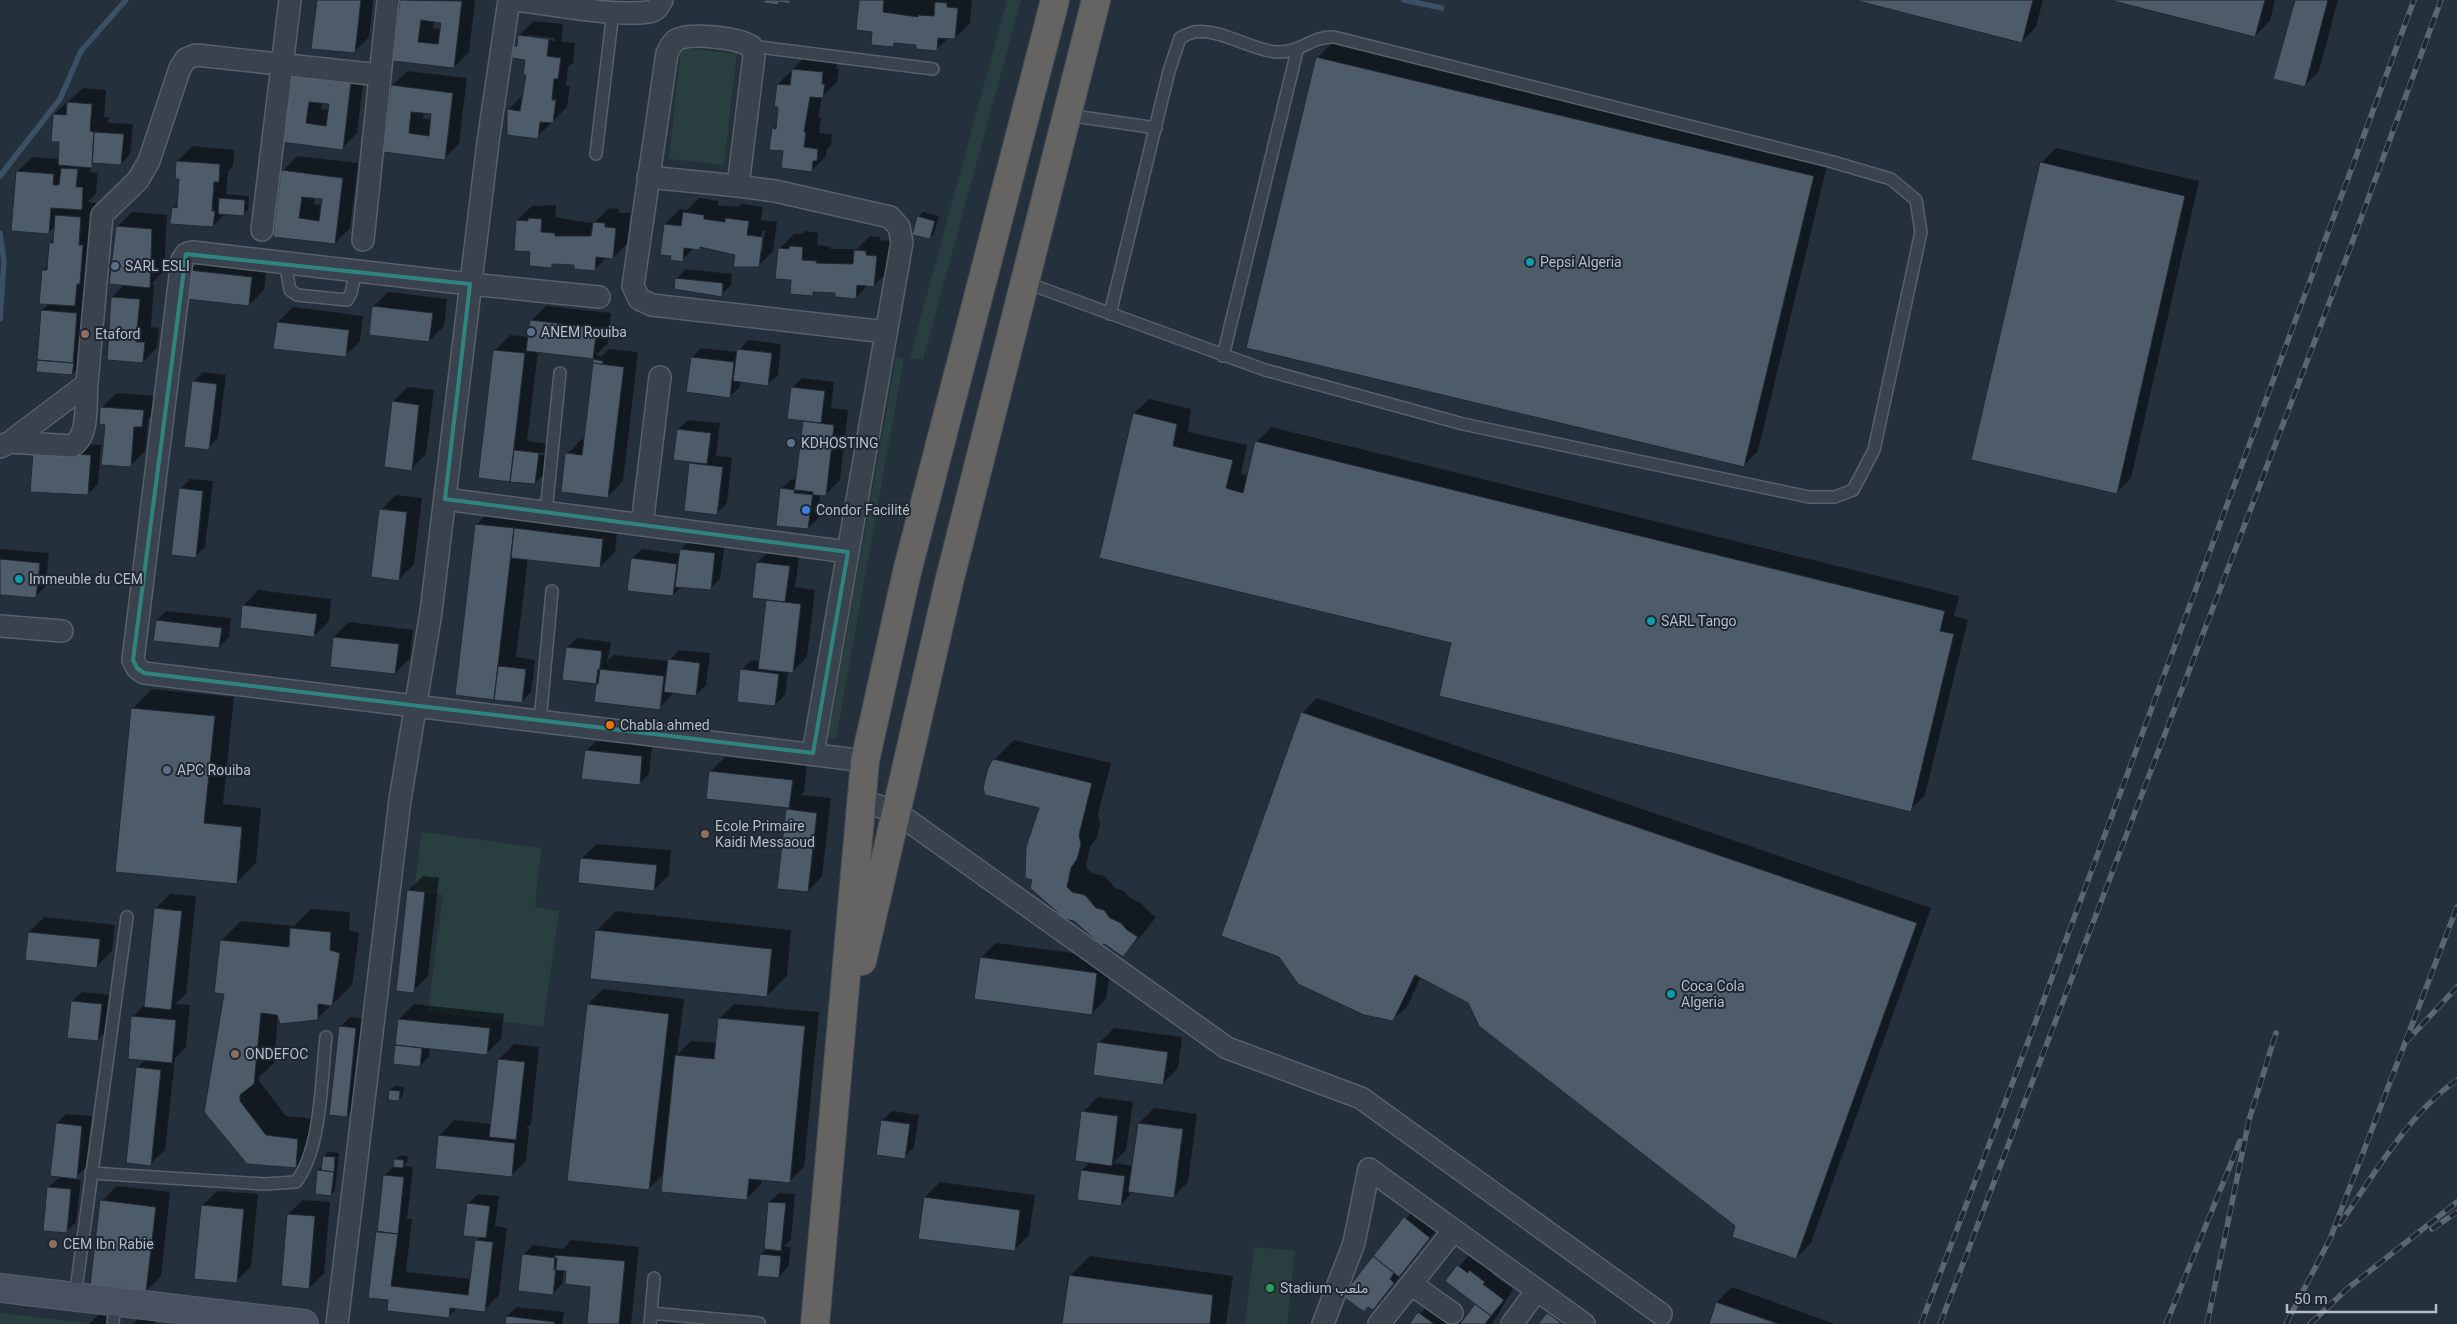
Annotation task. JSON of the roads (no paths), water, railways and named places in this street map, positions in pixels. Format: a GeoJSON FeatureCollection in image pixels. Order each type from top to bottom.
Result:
{"type":"FeatureCollection","features":[{"type":"Feature","properties":{"kind":"highway"},"geometry":{"type":"LineString","coordinates":[[815,1324],[865,761],[908,572],[1055,0]]}},
{"type":"Feature","properties":{"kind":"highway"},"geometry":{"type":"LineString","coordinates":[[838,1067],[949,582],[1096,0]]}},
{"type":"Feature","properties":{"kind":"highway"},"geometry":{"type":"LineString","coordinates":[[908,572],[949,582]]}},
{"type":"Feature","properties":{"kind":"main road"},"geometry":{"type":"LineString","coordinates":[[0,1288],[74,1297],[114,1313],[304,1324]]}},
{"type":"Feature","properties":{"kind":"street"},"geometry":{"type":"LineString","coordinates":[[262,230],[290,0]]}},
{"type":"Feature","properties":{"kind":"street"},"geometry":{"type":"LineString","coordinates":[[363,240],[388,0]]}},
{"type":"Feature","properties":{"kind":"street"},"geometry":{"type":"LineString","coordinates":[[338,1324],[400,800],[417,706],[445,499],[470,284],[509,0]]}},
{"type":"Feature","properties":{"kind":"street"},"geometry":{"type":"LineString","coordinates":[[514,0],[613,12],[650,12],[658,8],[662,0]]}},
{"type":"Feature","properties":{"kind":"street"},"geometry":{"type":"LineString","coordinates":[[738,186],[754,56],[751,46],[742,41],[688,36],[674,41],[666,53],[633,286],[639,300],[652,305],[886,332]]}},
{"type":"Feature","properties":{"kind":"street"},"geometry":{"type":"LineString","coordinates":[[5,444],[72,446],[80,442],[83,433],[102,215],[138,180],[149,161],[180,68],[186,59],[196,55],[380,75]]}},
{"type":"Feature","properties":{"kind":"street"},"geometry":{"type":"LineString","coordinates":[[648,178],[776,191],[890,217],[899,227],[902,242],[813,753]]}},
{"type":"Feature","properties":{"kind":"street"},"geometry":{"type":"LineString","coordinates":[[599,297],[192,252],[186,254],[182,260],[133,660],[137,668],[144,673],[540,722],[813,753],[865,761]]}},
{"type":"Feature","properties":{"kind":"street"},"geometry":{"type":"LineString","coordinates":[[642,525],[660,377]]}},
{"type":"Feature","properties":{"kind":"street"},"geometry":{"type":"LineString","coordinates":[[5,444],[87,384]]}},
{"type":"Feature","properties":{"kind":"street"},"geometry":{"type":"LineString","coordinates":[[445,499],[848,552]]}},
{"type":"Feature","properties":{"kind":"street"},"geometry":{"type":"LineString","coordinates":[[0,626],[62,631]]}},
{"type":"Feature","properties":{"kind":"street"},"geometry":{"type":"LineString","coordinates":[[862,801],[896,812],[1227,1048],[1362,1098],[1661,1314]]}},
{"type":"Feature","properties":{"kind":"street"},"geometry":{"type":"LineString","coordinates":[[1331,1320],[1354,1243],[1369,1169],[1584,1324]]}},
{"type":"Feature","properties":{"kind":"street"},"geometry":{"type":"LineString","coordinates":[[1379,1324],[1454,1230]]}},
{"type":"Feature","properties":{"kind":"street"},"geometry":{"type":"LineString","coordinates":[[1411,1284],[1452,1313]]}},
{"type":"Feature","properties":{"kind":"street"},"geometry":{"type":"LineString","coordinates":[[1512,1324],[1537,1290]]}},
{"type":"Feature","properties":{"kind":"lane"},"geometry":{"type":"LineString","coordinates":[[596,154],[613,12]]}},
{"type":"Feature","properties":{"kind":"lane"},"geometry":{"type":"LineString","coordinates":[[1024,282],[1110,314],[1223,356],[1265,370],[1463,424],[1809,497],[1835,497],[1853,490],[1874,450],[1920,232],[1916,200],[1891,179],[1833,162],[1334,37],[1322,37],[1297,50],[1275,52],[1209,33],[1194,32],[1180,38],[1169,71],[1110,314]]}},
{"type":"Feature","properties":{"kind":"lane"},"geometry":{"type":"LineString","coordinates":[[751,46],[933,69]]}},
{"type":"Feature","properties":{"kind":"lane"},"geometry":{"type":"LineString","coordinates":[[1223,356],[1297,50]]}},
{"type":"Feature","properties":{"kind":"lane"},"geometry":{"type":"LineString","coordinates":[[1067,115],[1156,128]]}},
{"type":"Feature","properties":{"kind":"lane"},"geometry":{"type":"LineString","coordinates":[[285,262],[290,290],[297,296],[347,300],[351,293],[356,270]]}},
{"type":"Feature","properties":{"kind":"lane"},"geometry":{"type":"LineString","coordinates":[[546,512],[560,373]]}},
{"type":"Feature","properties":{"kind":"lane"},"geometry":{"type":"LineString","coordinates":[[540,722],[552,591]]}},
{"type":"Feature","properties":{"kind":"lane"},"geometry":{"type":"LineString","coordinates":[[74,1297],[126,917]]}},
{"type":"Feature","properties":{"kind":"lane"},"geometry":{"type":"LineString","coordinates":[[91,1174],[264,1184],[296,1182],[306,1169],[315,1137],[326,1037]]}},
{"type":"Feature","properties":{"kind":"lane"},"geometry":{"type":"LineString","coordinates":[[654,1278],[650,1319],[760,1324]]}},
{"type":"Feature","properties":{"kind":"waterway"},"geometry":{"type":"LineString","coordinates":[[0,176],[60,99],[81,51],[126,0]]}},
{"type":"Feature","properties":{"kind":"waterway"},"geometry":{"type":"LineString","coordinates":[[1404,0],[1442,8]]}},
{"type":"Feature","properties":{"kind":"waterway"},"geometry":{"type":"LineString","coordinates":[[0,233],[4,261],[0,319]]}},
{"type":"Feature","properties":{"kind":"railway"},"geometry":{"type":"LineString","coordinates":[[1921,1324],[2037,1018],[2414,0]]}},
{"type":"Feature","properties":{"kind":"railway"},"geometry":{"type":"LineString","coordinates":[[1940,1324],[2349,251],[2441,0]]}},
{"type":"Feature","properties":{"kind":"railway"},"geometry":{"type":"LineString","coordinates":[[2286,1324],[2330,1239],[2457,907]]}},
{"type":"Feature","properties":{"kind":"railway"},"geometry":{"type":"LineString","coordinates":[[2406,1042],[2457,987]]}},
{"type":"Feature","properties":{"kind":"railway"},"geometry":{"type":"LineString","coordinates":[[2207,1324],[2249,1120],[2276,1033]]}},
{"type":"Feature","properties":{"kind":"railway"},"geometry":{"type":"LineString","coordinates":[[2340,1224],[2408,1127],[2423,1109],[2457,1080]]}},
{"type":"Feature","properties":{"kind":"railway"},"geometry":{"type":"LineString","coordinates":[[2166,1324],[2240,1141]]}},
{"type":"Feature","properties":{"kind":"railway"},"geometry":{"type":"LineString","coordinates":[[2310,1324],[2347,1289],[2457,1202]]}},
{"type":"Feature","properties":{"kind":"railway"},"geometry":{"type":"LineString","coordinates":[[2432,1229],[2457,1212]]}},
{"type":"Feature","properties":{"kind":"place","name":"Pepsi Algeria"},"geometry":{"type":"Point","coordinates":[1530,262]}},
{"type":"Feature","properties":{"kind":"place","name":"SARL ESLI"},"geometry":{"type":"Point","coordinates":[115,266]}},
{"type":"Feature","properties":{"kind":"place","name":"ANEM Rouiba"},"geometry":{"type":"Point","coordinates":[531,332]}},
{"type":"Feature","properties":{"kind":"place","name":"Etaford"},"geometry":{"type":"Point","coordinates":[85,334]}},
{"type":"Feature","properties":{"kind":"place","name":"KDHOSTING"},"geometry":{"type":"Point","coordinates":[791,443]}},
{"type":"Feature","properties":{"kind":"place","name":"Condor Facilité"},"geometry":{"type":"Point","coordinates":[806,510]}},
{"type":"Feature","properties":{"kind":"place","name":"Immeuble du CEM"},"geometry":{"type":"Point","coordinates":[19,579]}},
{"type":"Feature","properties":{"kind":"place","name":"SARL Tango"},"geometry":{"type":"Point","coordinates":[1651,621]}},
{"type":"Feature","properties":{"kind":"place","name":"Chabla ahmed"},"geometry":{"type":"Point","coordinates":[610,725]}},
{"type":"Feature","properties":{"kind":"place","name":"APC Rouiba"},"geometry":{"type":"Point","coordinates":[167,770]}},
{"type":"Feature","properties":{"kind":"place","name":"Ecole Primaire Kaidi Messaoud"},"geometry":{"type":"Point","coordinates":[705,834]}},
{"type":"Feature","properties":{"kind":"place","name":"Coca Cola Algeria"},"geometry":{"type":"Point","coordinates":[1671,994]}},
{"type":"Feature","properties":{"kind":"place","name":"ONDEFOC"},"geometry":{"type":"Point","coordinates":[235,1054]}},
{"type":"Feature","properties":{"kind":"place","name":"CEM Ibn Rabie"},"geometry":{"type":"Point","coordinates":[53,1244]}},
{"type":"Feature","properties":{"kind":"place","name":"Stadium ملعب"},"geometry":{"type":"Point","coordinates":[1270,1288]}}]}
